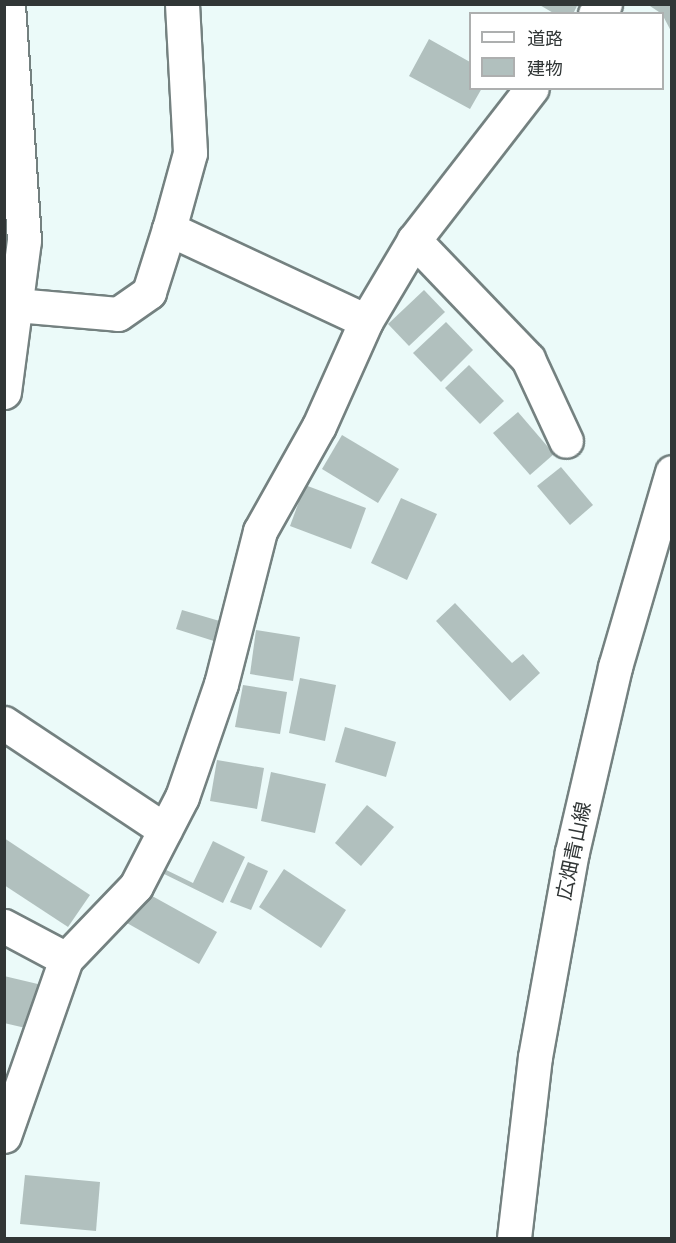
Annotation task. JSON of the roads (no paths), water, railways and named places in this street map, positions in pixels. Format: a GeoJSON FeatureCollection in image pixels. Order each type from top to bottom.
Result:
{"type":"FeatureCollection","features":[{"type":"Feature","properties":{"kind":"street"},"geometry":{"type":"LineString","coordinates":[[4,392],[24,240],[8,4]]}},
{"type":"Feature","properties":{"kind":"street"},"geometry":{"type":"LineString","coordinates":[[16,305],[118,314],[149,292],[190,153],[182,4]]}},
{"type":"Feature","properties":{"kind":"street"},"geometry":{"type":"LineString","coordinates":[[4,1136],[66,959],[135,886],[165,830],[221,684],[260,531],[319,426],[366,321],[414,240],[530,90]]}},
{"type":"Feature","properties":{"kind":"street"},"geometry":{"type":"LineString","coordinates":[[169,229],[366,321]]}},
{"type":"Feature","properties":{"kind":"street"},"geometry":{"type":"LineString","coordinates":[[414,240],[528,360],[566,441]]}},
{"type":"Feature","properties":{"kind":"street","name":"広畑青山線"},"geometry":{"type":"LineString","coordinates":[[514,1239],[535,1058],[572,852],[615,667],[672,472]]}},
{"type":"Feature","properties":{"kind":"street"},"geometry":{"type":"LineString","coordinates":[[4,723],[165,830]]}},
{"type":"Feature","properties":{"kind":"street"},"geometry":{"type":"LineString","coordinates":[[4,926],[66,959]]}}]}
